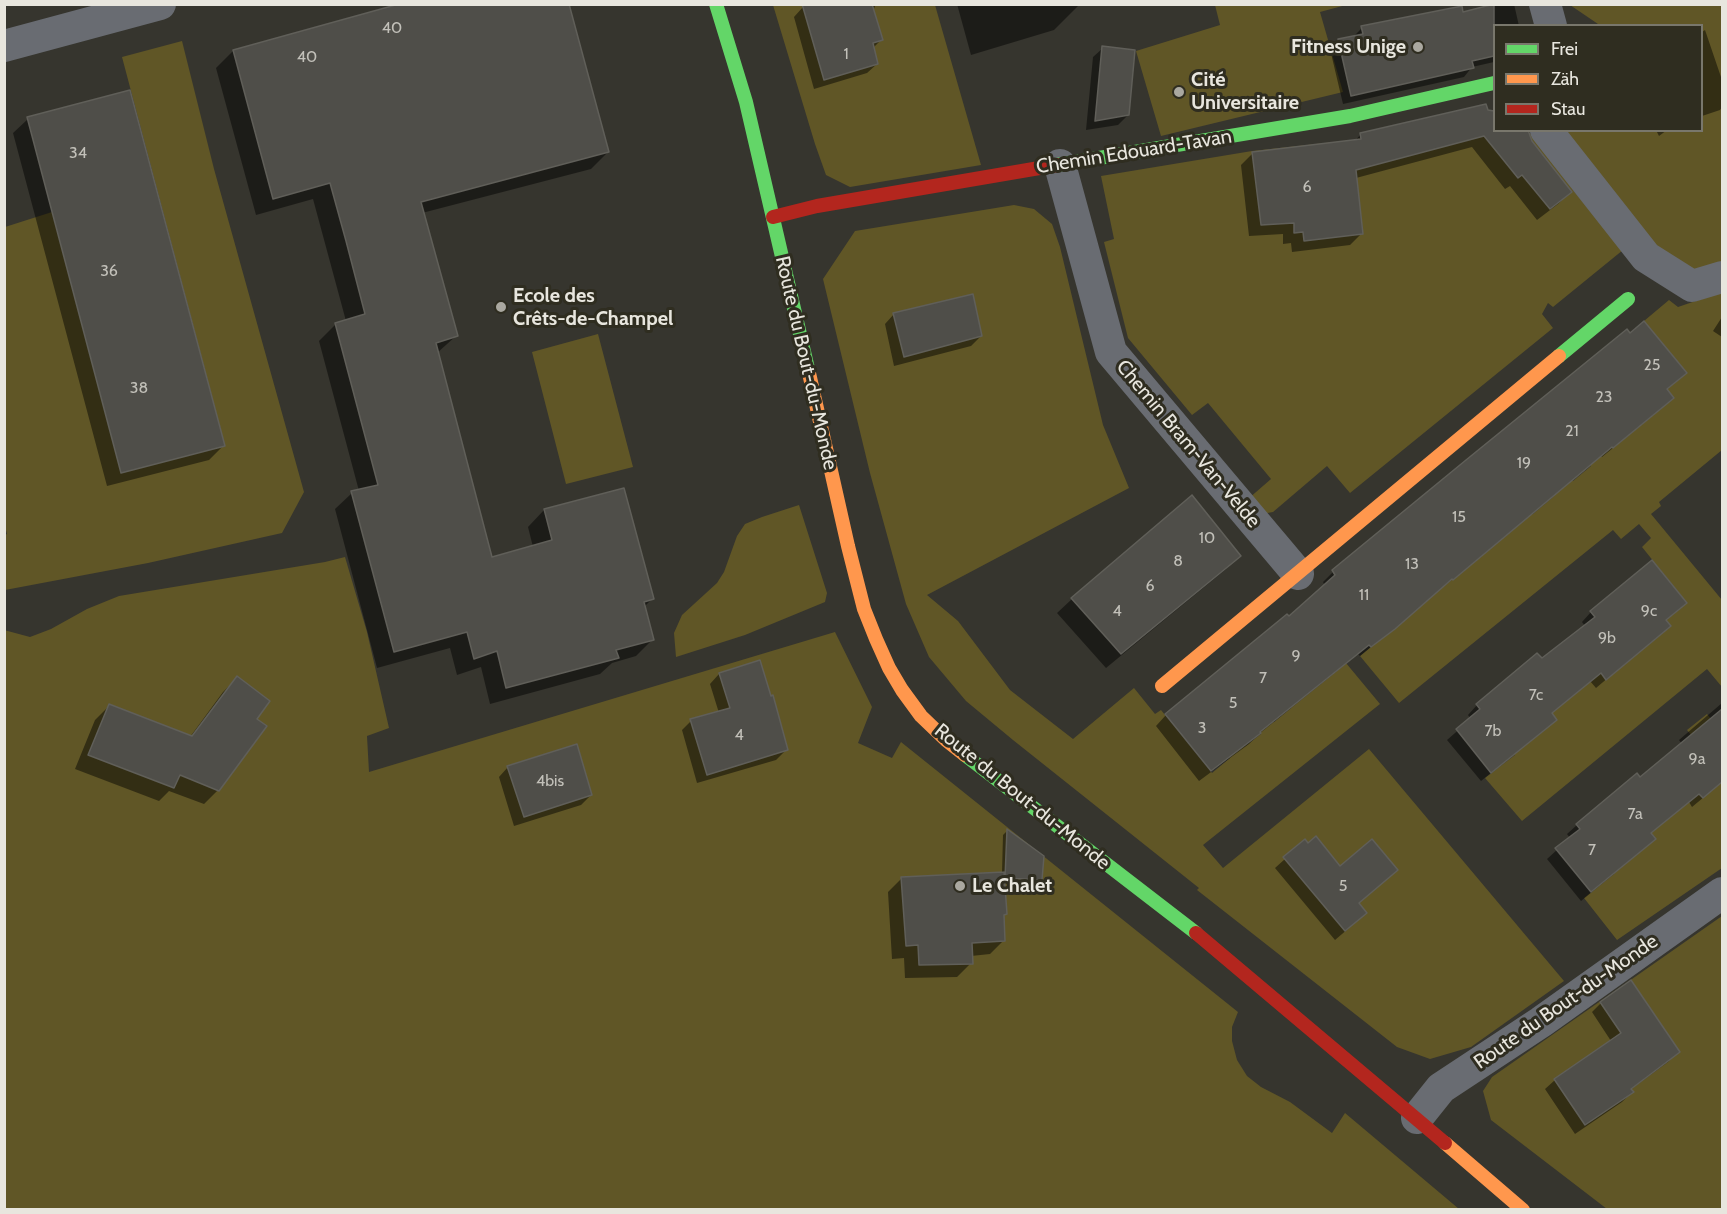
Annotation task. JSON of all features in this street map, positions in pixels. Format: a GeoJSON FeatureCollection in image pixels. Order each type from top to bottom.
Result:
{"type":"FeatureCollection","features":[{"type":"Feature","properties":{"kind":"main road","name":"Route du Bout-du-Monde"},"geometry":{"type":"LineString","coordinates":[[716,4],[746,102],[864,609],[889,668],[902,690],[921,716],[946,740],[1209,943],[1523,1209]]}},
{"type":"Feature","properties":{"kind":"main road","name":"Chemin Edouard-Tavan"},"geometry":{"type":"LineString","coordinates":[[773,217],[817,206],[1350,116],[1493,83]]}},
{"type":"Feature","properties":{"kind":"main road"},"geometry":{"type":"LineString","coordinates":[[1162,686],[1628,299]]}},
{"type":"Feature","properties":{"kind":"street"},"geometry":{"type":"LineString","coordinates":[[4,46],[160,4]]}},
{"type":"Feature","properties":{"kind":"street"},"geometry":{"type":"LineString","coordinates":[[1545,4],[1550,24]]}},
{"type":"Feature","properties":{"kind":"street"},"geometry":{"type":"LineString","coordinates":[[1548,132],[1646,257],[1692,286],[1722,277]]}},
{"type":"Feature","properties":{"kind":"street","name":"Chemin Bram-Van-Velde"},"geometry":{"type":"LineString","coordinates":[[1060,165],[1111,352],[1298,574]]}},
{"type":"Feature","properties":{"kind":"street","name":"Route du Bout-du-Monde"},"geometry":{"type":"LineString","coordinates":[[1417,1118],[1441,1088],[1541,1022],[1722,893]]}},
{"type":"Feature","properties":{"kind":"shaded area"},"geometry":{"type":"Polygon","coordinates":[[[773,5],[935,5],[981,165],[850,187],[826,175],[773,5]]]}},
{"type":"Feature","properties":{"kind":"shaded area"},"geometry":{"type":"Polygon","coordinates":[[[1215,5],[1346,5],[1320,12],[1343,92],[1161,136],[1136,51],[1220,25],[1215,5]]]}},
{"type":"Feature","properties":{"kind":"shaded area"},"geometry":{"type":"Polygon","coordinates":[[[1570,5],[1722,5],[1722,270],[1695,271],[1651,244],[1561,132],[1703,132],[1703,24],[1598,24],[1570,5]]]}},
{"type":"Feature","properties":{"kind":"shaded area"},"geometry":{"type":"Polygon","coordinates":[[[182,41],[214,169],[304,492],[282,533],[148,563],[5,590],[5,535],[7,534],[4,523],[5,227],[52,212],[121,473],[225,446],[122,57],[182,41]]]}},
{"type":"Feature","properties":{"kind":"shaded area"},"geometry":{"type":"Polygon","coordinates":[[[1470,111],[1493,111],[1493,132],[1529,132],[1623,250],[1553,307],[1548,303],[1542,314],[1553,328],[1350,493],[1327,466],[1273,512],[1262,514],[1248,499],[1271,479],[1208,403],[1192,415],[1128,338],[1104,242],[1114,239],[1101,176],[1252,151],[1353,140],[1470,111]]]}},
{"type":"Feature","properties":{"kind":"shaded area"},"geometry":{"type":"Polygon","coordinates":[[[1014,205],[1034,209],[1052,224],[1060,247],[1103,425],[1129,488],[927,595],[958,621],[1010,690],[1073,739],[1134,688],[1155,714],[1161,710],[1212,773],[1230,758],[1226,752],[1239,742],[1244,747],[1261,734],[1256,728],[1270,717],[1274,722],[1291,708],[1286,703],[1312,681],[1317,687],[1346,663],[1380,704],[1203,845],[1223,868],[1369,749],[1564,981],[1471,1047],[1430,1059],[1397,1047],[1197,890],[1199,888],[966,701],[929,657],[906,604],[870,473],[823,279],[855,231],[1014,205]]]}},
{"type":"Feature","properties":{"kind":"shaded area"},"geometry":{"type":"Polygon","coordinates":[[[1722,292],[1722,450],[1659,502],[1661,506],[1651,514],[1722,600],[1722,687],[1707,669],[1522,821],[1485,778],[1515,755],[1510,747],[1552,713],[1584,653],[1607,679],[1629,661],[1624,654],[1648,645],[1671,626],[1666,620],[1687,603],[1642,547],[1651,538],[1639,524],[1621,539],[1613,530],[1399,703],[1360,656],[1446,571],[1453,580],[1513,530],[1507,522],[1533,514],[1553,497],[1565,472],[1573,481],[1591,466],[1587,454],[1606,439],[1613,448],[1674,398],[1667,389],[1687,373],[1644,321],[1669,300],[1678,307],[1722,292]]]}},
{"type":"Feature","properties":{"kind":"shaded area"},"geometry":{"type":"Polygon","coordinates":[[[598,334],[633,467],[566,484],[532,352],[598,334]]]}},
{"type":"Feature","properties":{"kind":"shaded area"},"geometry":{"type":"Polygon","coordinates":[[[799,505],[827,593],[825,602],[745,635],[676,657],[674,633],[682,615],[717,583],[724,572],[737,536],[745,524],[799,505]]]}},
{"type":"Feature","properties":{"kind":"shaded area"},"geometry":{"type":"Polygon","coordinates":[[[345,557],[367,632],[389,728],[367,736],[369,772],[835,632],[872,707],[858,743],[892,758],[901,742],[1238,1012],[1232,1027],[1232,1041],[1237,1060],[1247,1076],[1261,1087],[1290,1102],[1332,1133],[1345,1113],[1459,1209],[5,1209],[4,630],[30,637],[119,596],[345,557]]]}},
{"type":"Feature","properties":{"kind":"shaded area"},"geometry":{"type":"Polygon","coordinates":[[[1722,709],[1722,868],[1617,940],[1584,898],[1614,874],[1609,867],[1656,839],[1651,833],[1691,735],[1687,730],[1707,714],[1711,719],[1722,709]]]}},
{"type":"Feature","properties":{"kind":"shaded area"},"geometry":{"type":"Polygon","coordinates":[[[1722,916],[1722,1209],[1607,1209],[1491,1120],[1483,1091],[1492,1077],[1722,916]]]}},
{"type":"Feature","properties":{"kind":"building"},"geometry":{"type":"Polygon","coordinates":[[[399,4],[569,4],[609,152],[421,202],[458,336],[436,343],[492,557],[552,540],[544,509],[624,488],[654,599],[644,602],[654,640],[616,650],[619,658],[506,688],[497,651],[474,659],[467,632],[394,652],[351,491],[378,485],[335,323],[365,314],[346,241],[330,183],[273,199],[233,50],[399,4]]]}},
{"type":"Feature","properties":{"kind":"building"},"geometry":{"type":"Polygon","coordinates":[[[802,4],[872,4],[883,40],[873,43],[878,64],[824,80],[802,4]]]}},
{"type":"Feature","properties":{"kind":"building","name":"Fitness Unige"},"geometry":{"type":"Polygon","coordinates":[[[1494,4],[1493,56],[1472,61],[1474,68],[1351,96],[1338,39],[1363,34],[1361,26],[1462,6],[1463,12],[1494,4]]]}},
{"type":"Feature","properties":{"kind":"building"},"geometry":{"type":"Polygon","coordinates":[[[1102,46],[1135,50],[1129,115],[1095,121],[1102,46]]]}},
{"type":"Feature","properties":{"kind":"building"},"geometry":{"type":"Polygon","coordinates":[[[130,90],[225,446],[121,473],[27,117],[130,90]]]}},
{"type":"Feature","properties":{"kind":"building"},"geometry":{"type":"Polygon","coordinates":[[[1486,104],[1488,110],[1493,111],[1493,132],[1529,132],[1532,141],[1572,192],[1550,209],[1522,175],[1518,178],[1484,136],[1356,170],[1363,234],[1304,241],[1303,232],[1294,233],[1294,223],[1261,225],[1252,152],[1361,139],[1360,133],[1486,104]]]}},
{"type":"Feature","properties":{"kind":"building"},"geometry":{"type":"Polygon","coordinates":[[[973,294],[982,336],[904,357],[893,313],[973,294]]]}},
{"type":"Feature","properties":{"kind":"building"},"geometry":{"type":"Polygon","coordinates":[[[1644,321],[1687,373],[1667,389],[1674,398],[1452,579],[1395,629],[1371,647],[1369,645],[1211,771],[1165,714],[1287,614],[1289,616],[1335,575],[1332,570],[1466,460],[1627,329],[1630,333],[1644,321]]]}},
{"type":"Feature","properties":{"kind":"building"},"geometry":{"type":"Polygon","coordinates":[[[1192,495],[1241,556],[1121,654],[1071,598],[1192,495]]]}},
{"type":"Feature","properties":{"kind":"building"},"geometry":{"type":"Polygon","coordinates":[[[1652,560],[1687,603],[1666,620],[1671,626],[1606,680],[1601,673],[1552,713],[1557,720],[1491,773],[1456,729],[1480,709],[1476,704],[1537,653],[1542,658],[1595,617],[1590,611],[1652,560]]]}},
{"type":"Feature","properties":{"kind":"building"},"geometry":{"type":"Polygon","coordinates":[[[760,660],[771,696],[773,695],[788,750],[707,775],[690,719],[730,708],[719,673],[760,660]]]}},
{"type":"Feature","properties":{"kind":"building"},"geometry":{"type":"Polygon","coordinates":[[[237,676],[270,701],[257,719],[267,726],[219,791],[180,775],[174,788],[88,755],[109,704],[192,736],[237,676]]]}},
{"type":"Feature","properties":{"kind":"building"},"geometry":{"type":"Polygon","coordinates":[[[1722,709],[1722,782],[1703,798],[1699,794],[1651,833],[1656,839],[1591,892],[1555,848],[1580,829],[1576,824],[1637,773],[1640,777],[1722,709]]]}},
{"type":"Feature","properties":{"kind":"building"},"geometry":{"type":"Polygon","coordinates":[[[577,744],[592,795],[524,817],[507,766],[577,744]]]}},
{"type":"Feature","properties":{"kind":"building"},"geometry":{"type":"Polygon","coordinates":[[[1007,829],[1044,856],[1042,880],[1005,878],[1007,829]]]}},
{"type":"Feature","properties":{"kind":"building"},"geometry":{"type":"Polygon","coordinates":[[[1316,836],[1340,866],[1372,839],[1398,870],[1359,903],[1367,913],[1345,931],[1283,857],[1305,839],[1308,843],[1316,836]]]}},
{"type":"Feature","properties":{"kind":"building"},"geometry":{"type":"Polygon","coordinates":[[[1004,872],[1007,914],[1004,915],[1005,941],[972,943],[973,964],[919,965],[918,945],[906,946],[901,877],[1004,872]]]}},
{"type":"Feature","properties":{"kind":"building"},"geometry":{"type":"Polygon","coordinates":[[[1631,980],[1680,1052],[1631,1089],[1634,1092],[1585,1125],[1554,1079],[1621,1033],[1600,1002],[1631,980]]]}},
{"type":"Feature","properties":{"kind":"traffic: fast"},"geometry":{"type":"LineString","coordinates":[[716,4],[746,102],[809,373]]}},
{"type":"Feature","properties":{"kind":"traffic: fast"},"geometry":{"type":"LineString","coordinates":[[1057,165],[1350,116],[1493,83]]}},
{"type":"Feature","properties":{"kind":"traffic: fast"},"geometry":{"type":"LineString","coordinates":[[1559,356],[1628,299]]}},
{"type":"Feature","properties":{"kind":"traffic: fast"},"geometry":{"type":"LineString","coordinates":[[965,755],[1196,933]]}},
{"type":"Feature","properties":{"kind":"traffic: slow"},"geometry":{"type":"LineString","coordinates":[[1162,686],[1559,356]]}},
{"type":"Feature","properties":{"kind":"traffic: slow"},"geometry":{"type":"LineString","coordinates":[[809,373],[848,546],[864,609],[876,639],[889,668],[921,716],[965,755]]}},
{"type":"Feature","properties":{"kind":"traffic: slow"},"geometry":{"type":"LineString","coordinates":[[1445,1143],[1523,1210]]}},
{"type":"Feature","properties":{"kind":"traffic: jam"},"geometry":{"type":"LineString","coordinates":[[773,217],[817,206],[1057,165]]}},
{"type":"Feature","properties":{"kind":"traffic: jam"},"geometry":{"type":"LineString","coordinates":[[1196,933],[1445,1143]]}},
{"type":"Feature","properties":{"kind":"place","name":"Fitness Unige"},"geometry":{"type":"Point","coordinates":[1418,47]}},
{"type":"Feature","properties":{"kind":"place","name":"Cité Universitaire"},"geometry":{"type":"Point","coordinates":[1179,92]}},
{"type":"Feature","properties":{"kind":"place","name":"Ecole des Crêts-de-Champel"},"geometry":{"type":"Point","coordinates":[501,307]}},
{"type":"Feature","properties":{"kind":"place","name":"Le Chalet"},"geometry":{"type":"Point","coordinates":[960,886]}}]}
